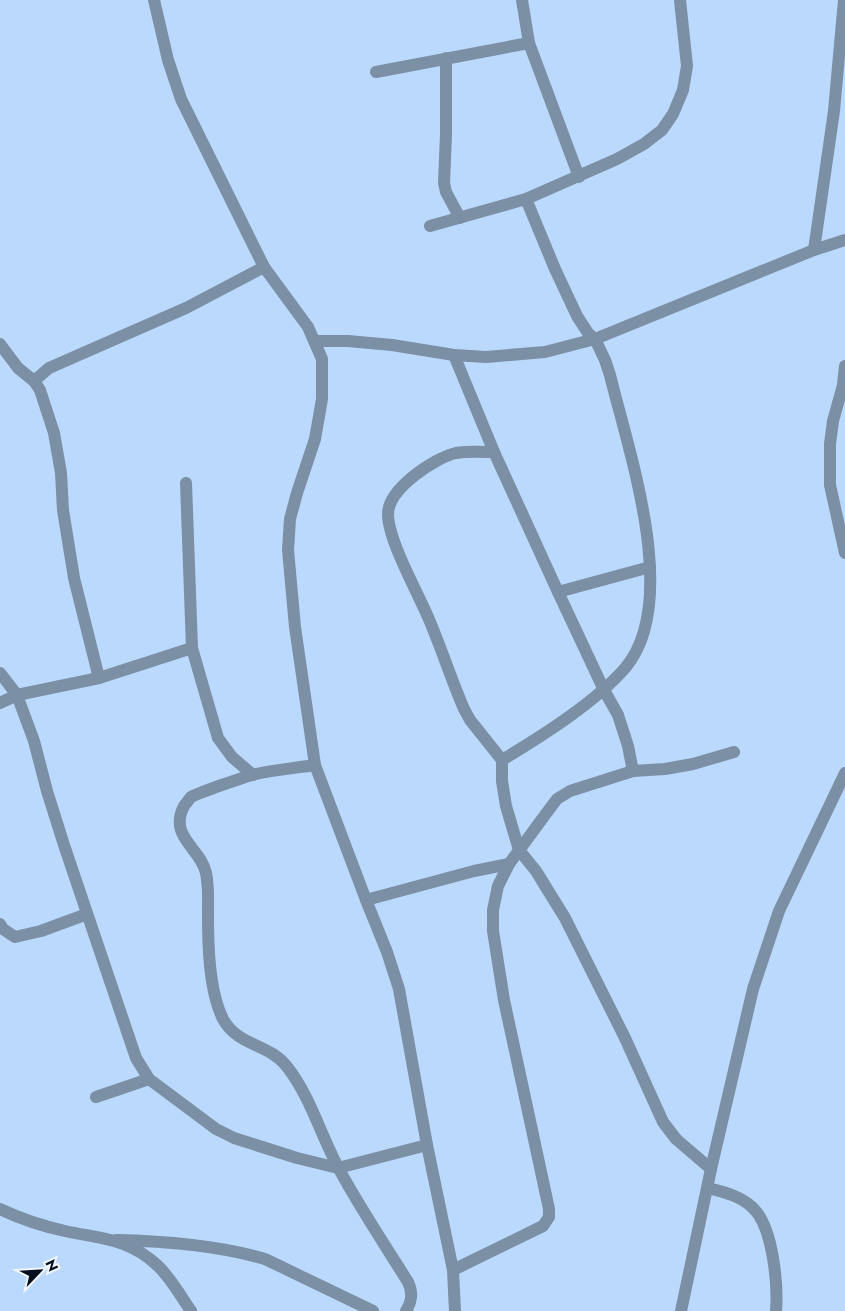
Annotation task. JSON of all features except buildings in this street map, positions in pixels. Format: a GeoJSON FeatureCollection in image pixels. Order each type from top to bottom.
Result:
{"type":"FeatureCollection","features":[{"type":"Feature","properties":{"kind":"street"},"geometry":{"type":"LineString","coordinates":[[154,0],[168,60],[181,99],[264,267],[308,328],[322,359],[322,400],[315,440],[290,519],[288,550],[295,627],[315,765],[387,952],[399,990],[427,1145],[453,1270],[455,1311]]}},
{"type":"Feature","properties":{"kind":"street"},"geometry":{"type":"LineString","coordinates":[[522,0],[529,43],[578,177]]}},
{"type":"Feature","properties":{"kind":"street"},"geometry":{"type":"LineString","coordinates":[[430,226],[526,200],[617,159],[644,144],[662,130],[673,114],[683,90],[687,66],[680,0]]}},
{"type":"Feature","properties":{"kind":"street"},"geometry":{"type":"LineString","coordinates":[[814,250],[834,111],[844,0]]}},
{"type":"Feature","properties":{"kind":"street"},"geometry":{"type":"LineString","coordinates":[[376,72],[529,43]]}},
{"type":"Feature","properties":{"kind":"street"},"geometry":{"type":"LineString","coordinates":[[446,58],[444,183],[446,192],[460,218]]}},
{"type":"Feature","properties":{"kind":"street"},"geometry":{"type":"LineString","coordinates":[[834,111],[845,103]]}},
{"type":"Feature","properties":{"kind":"street"},"geometry":{"type":"LineString","coordinates":[[502,760],[604,690],[627,665],[635,652],[646,625],[650,567],[643,501],[605,360],[595,339],[588,333],[577,316],[526,200]]}},
{"type":"Feature","properties":{"kind":"street"},"geometry":{"type":"LineString","coordinates":[[315,341],[392,344],[454,355],[486,357],[521,356],[545,352],[595,339],[814,250],[845,240]]}},
{"type":"Feature","properties":{"kind":"street"},"geometry":{"type":"LineString","coordinates":[[34,380],[49,368],[186,308],[264,267]]}},
{"type":"Feature","properties":{"kind":"street"},"geometry":{"type":"LineString","coordinates":[[0,344],[18,368],[34,380],[40,390],[54,433],[61,472],[62,510],[74,578],[100,678]]}},
{"type":"Feature","properties":{"kind":"street"},"geometry":{"type":"LineString","coordinates":[[454,355],[494,452],[604,690],[618,715],[628,746],[633,771]]}},
{"type":"Feature","properties":{"kind":"street"},"geometry":{"type":"LineString","coordinates":[[845,366],[844,384],[833,421],[830,444],[830,485],[845,553]]}},
{"type":"Feature","properties":{"kind":"street"},"geometry":{"type":"LineString","coordinates":[[494,452],[455,453],[437,460],[404,485],[394,498],[388,512],[390,527],[397,548],[428,616],[464,709],[470,720],[502,760],[502,781],[506,806],[519,850],[536,871],[565,918],[625,1038],[663,1122],[676,1139],[711,1169]]}},
{"type":"Feature","properties":{"kind":"street"},"geometry":{"type":"LineString","coordinates":[[186,483],[192,648],[218,738],[232,757],[254,775]]}},
{"type":"Feature","properties":{"kind":"street"},"geometry":{"type":"LineString","coordinates":[[558,592],[650,567]]}},
{"type":"Feature","properties":{"kind":"street"},"geometry":{"type":"LineString","coordinates":[[0,703],[17,695],[100,678],[192,648]]}},
{"type":"Feature","properties":{"kind":"street"},"geometry":{"type":"LineString","coordinates":[[0,673],[17,695],[34,741],[47,791],[136,1058],[149,1078],[216,1129],[234,1138],[296,1158],[338,1168],[427,1145]]}},
{"type":"Feature","properties":{"kind":"street"},"geometry":{"type":"LineString","coordinates":[[453,1270],[543,1226],[549,1217],[528,1105],[504,1000],[493,932],[492,910],[498,886],[509,864],[557,799],[570,791],[633,771],[665,769],[693,764],[734,752]]}},
{"type":"Feature","properties":{"kind":"street"},"geometry":{"type":"LineString","coordinates":[[315,765],[254,775],[192,797],[184,806],[180,818],[180,829],[187,845],[202,861],[208,880],[209,954],[214,987],[222,1017],[231,1031],[247,1042],[270,1051],[288,1067],[302,1089],[338,1168],[408,1282],[412,1297],[406,1311]]}},
{"type":"Feature","properties":{"kind":"street"},"geometry":{"type":"LineString","coordinates":[[681,1311],[711,1169],[753,989],[789,886],[824,819],[845,773]]}},
{"type":"Feature","properties":{"kind":"street"},"geometry":{"type":"LineString","coordinates":[[366,900],[474,870],[509,864]]}},
{"type":"Feature","properties":{"kind":"street"},"geometry":{"type":"LineString","coordinates":[[0,924],[3,929],[15,937],[41,931],[87,914]]}},
{"type":"Feature","properties":{"kind":"street"},"geometry":{"type":"LineString","coordinates":[[96,1098],[149,1078]]}},
{"type":"Feature","properties":{"kind":"street"},"geometry":{"type":"LineString","coordinates":[[708,1188],[742,1199],[754,1208],[762,1218],[772,1248],[775,1270],[776,1311]]}},
{"type":"Feature","properties":{"kind":"street"},"geometry":{"type":"LineString","coordinates":[[0,1209],[16,1217],[41,1225],[116,1240],[153,1241],[221,1248],[265,1258],[373,1311]]}},
{"type":"Feature","properties":{"kind":"street"},"geometry":{"type":"LineString","coordinates":[[116,1240],[137,1250],[157,1265],[171,1279],[191,1311]]}}]}
